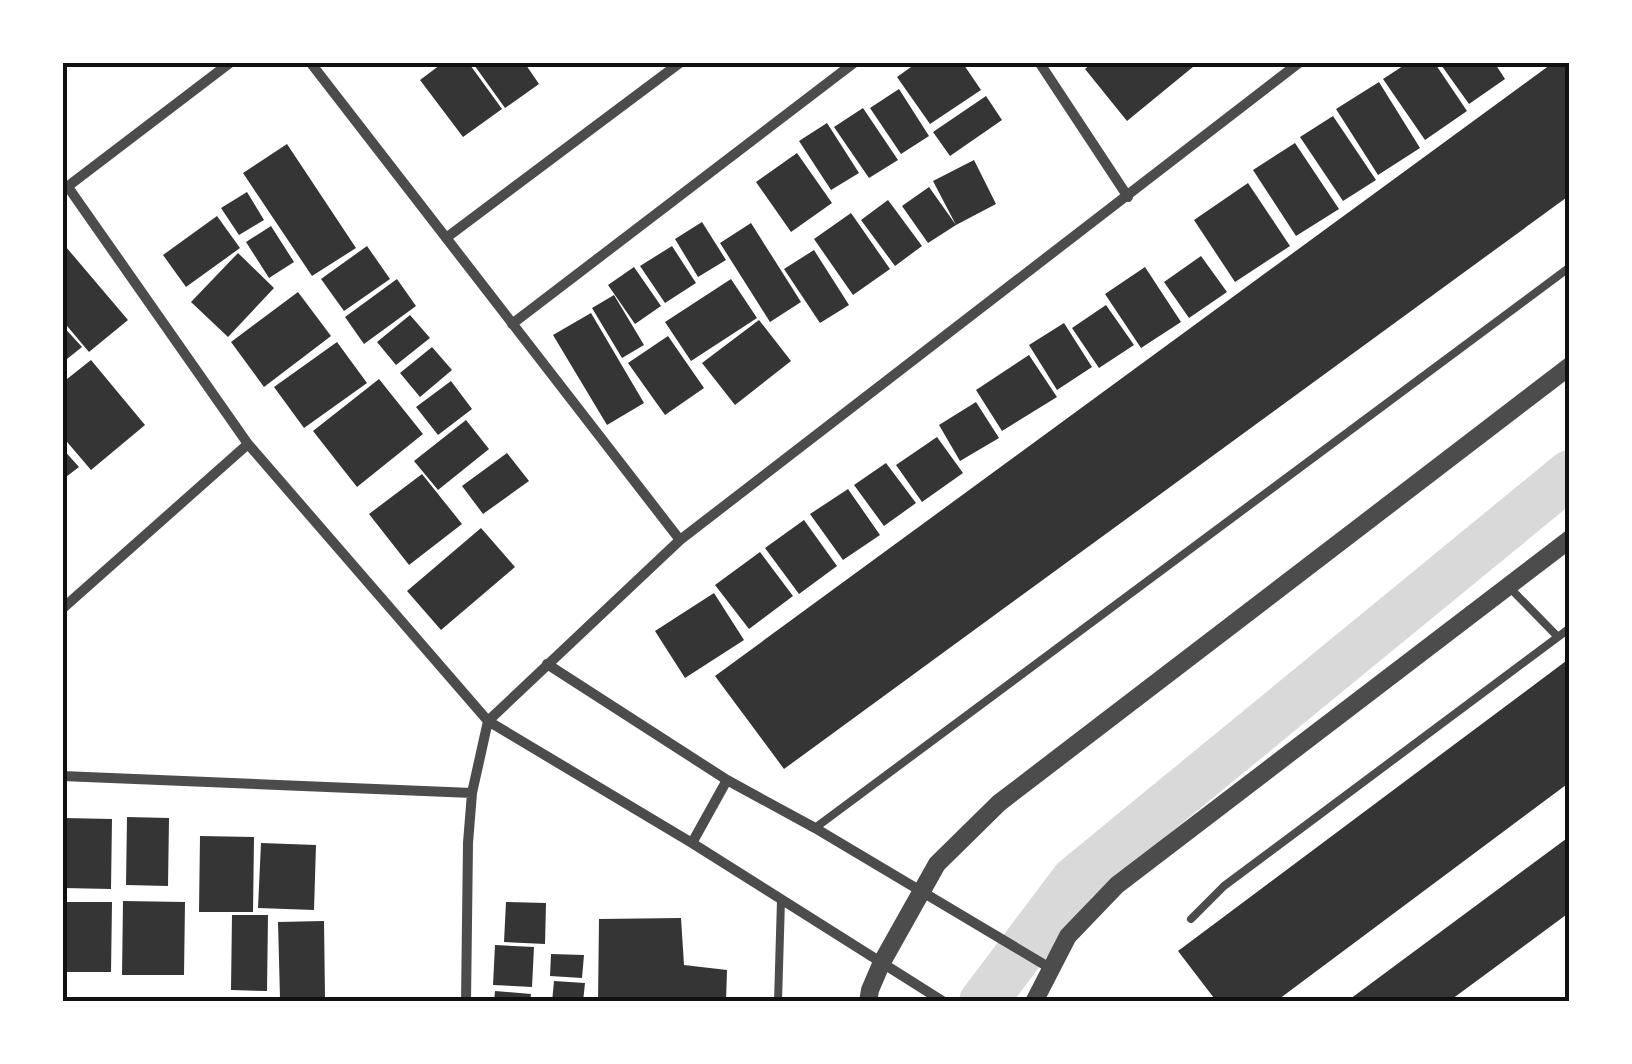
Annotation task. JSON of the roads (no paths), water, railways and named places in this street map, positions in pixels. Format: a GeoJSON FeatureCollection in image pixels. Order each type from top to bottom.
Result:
{"type":"FeatureCollection","features":[{"type":"Feature","properties":{"kind":"street"},"geometry":{"type":"LineString","coordinates":[[232,62],[65,189],[248,444],[488,721],[692,842],[944,1002]]}},
{"type":"Feature","properties":{"kind":"street"},"geometry":{"type":"LineString","coordinates":[[310,62],[680,540]]}},
{"type":"Feature","properties":{"kind":"street"},"geometry":{"type":"LineString","coordinates":[[446,238],[681,62]]}},
{"type":"Feature","properties":{"kind":"street"},"geometry":{"type":"LineString","coordinates":[[512,324],[856,62]]}},
{"type":"Feature","properties":{"kind":"street"},"geometry":{"type":"LineString","coordinates":[[1039,62],[1128,197]]}},
{"type":"Feature","properties":{"kind":"street"},"geometry":{"type":"LineString","coordinates":[[466,1002],[468,842],[472,794],[488,721],[680,540],[1300,62]]}},
{"type":"Feature","properties":{"kind":"street"},"geometry":{"type":"LineString","coordinates":[[868,1002],[882,962],[937,864],[998,803],[1570,366]]}},
{"type":"Feature","properties":{"kind":"street"},"geometry":{"type":"LineString","coordinates":[[62,608],[248,444]]}},
{"type":"Feature","properties":{"kind":"street"},"geometry":{"type":"LineString","coordinates":[[1034,1002],[1068,936],[1117,885],[1570,539]]}},
{"type":"Feature","properties":{"kind":"street"},"geometry":{"type":"LineString","coordinates":[[547,664],[727,780],[1050,968]]}},
{"type":"Feature","properties":{"kind":"street"},"geometry":{"type":"LineString","coordinates":[[62,776],[472,794]]}},
{"type":"Feature","properties":{"kind":"street"},"geometry":{"type":"LineString","coordinates":[[692,842],[727,780]]}},
{"type":"Feature","properties":{"kind":"lane"},"geometry":{"type":"LineString","coordinates":[[815,828],[1570,267]]}},
{"type":"Feature","properties":{"kind":"lane"},"geometry":{"type":"LineString","coordinates":[[1508,587],[1558,637]]}},
{"type":"Feature","properties":{"kind":"lane"},"geometry":{"type":"LineString","coordinates":[[1190,918],[1224,886],[1570,628]]}},
{"type":"Feature","properties":{"kind":"lane"},"geometry":{"type":"LineString","coordinates":[[778,1002],[781,900]]}},
{"type":"Feature","properties":{"kind":"waterway"},"geometry":{"type":"LineString","coordinates":[[983,1002],[1075,880],[1570,474]]}}]}
